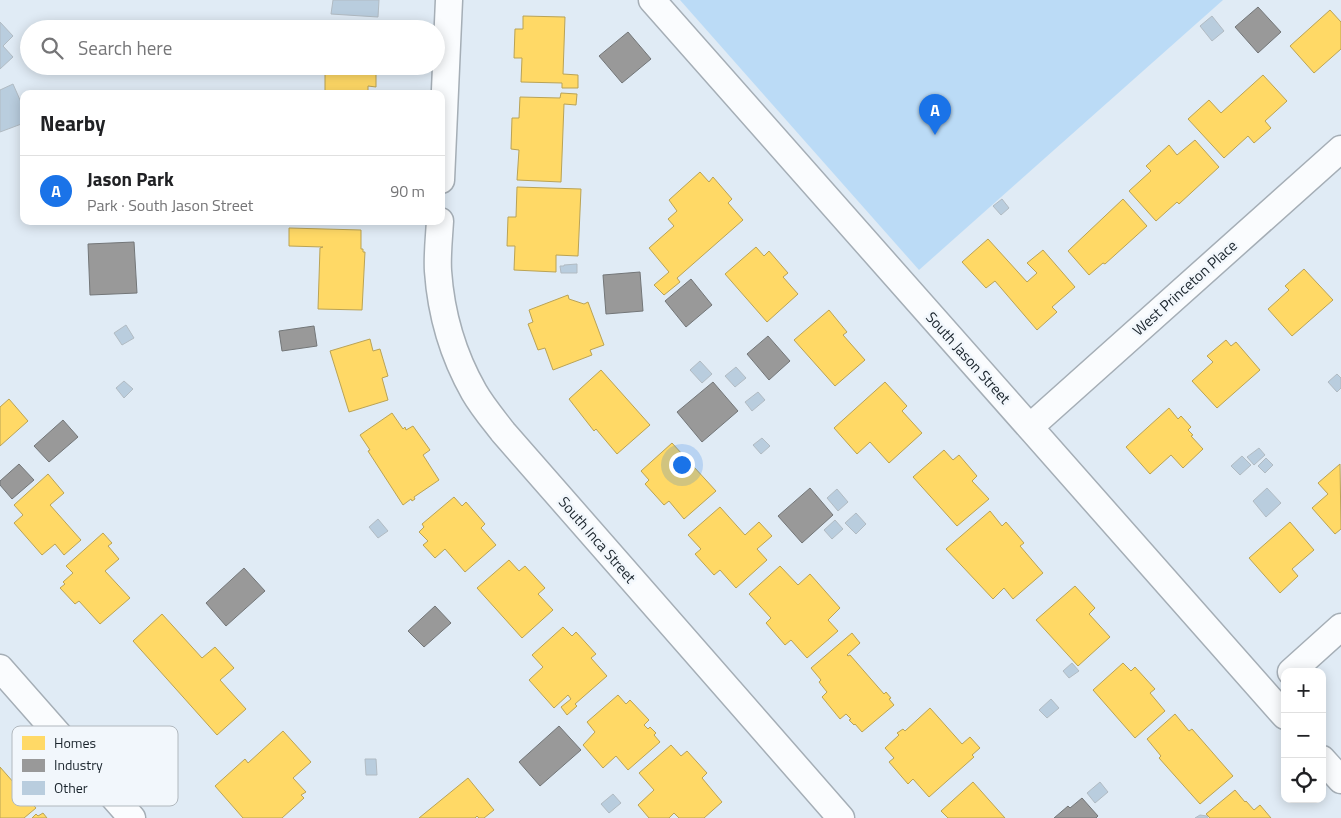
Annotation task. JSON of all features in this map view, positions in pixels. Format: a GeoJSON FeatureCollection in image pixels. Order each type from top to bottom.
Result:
{"type":"FeatureCollection","features":[{"type":"Feature","properties":{"kind":"street"},"geometry":{"type":"LineString","coordinates":[[445,90],[449,0]]}},
{"type":"Feature","properties":{"kind":"street","name":"South Jason Street"},"geometry":{"type":"LineString","coordinates":[[652,0],[1030,427],[1275,686],[1284,713]]}},
{"type":"Feature","properties":{"kind":"street","name":"West Princeton Place"},"geometry":{"type":"LineString","coordinates":[[1030,427],[1341,149]]}},
{"type":"Feature","properties":{"kind":"street","name":"South Inca Street"},"geometry":{"type":"LineString","coordinates":[[440,225],[438,269],[440,299],[448,332],[459,364],[474,393],[503,432],[841,818]]}},
{"type":"Feature","properties":{"kind":"street"},"geometry":{"type":"LineString","coordinates":[[1295,668],[1341,627]]}},
{"type":"Feature","properties":{"kind":"street"},"geometry":{"type":"LineString","coordinates":[[0,668],[51,726]]}},
{"type":"Feature","properties":{"kind":"street"},"geometry":{"type":"LineString","coordinates":[[1326,763],[1341,780]]}},
{"type":"Feature","properties":{"kind":"street"},"geometry":{"type":"LineString","coordinates":[[121,806],[132,818]]}},
{"type":"Feature","properties":{"kind":"shaded area"},"geometry":{"type":"Polygon","coordinates":[[[680,0],[1223,0],[919,270],[680,0]]]}},
{"type":"Feature","properties":{"kind":"building: Homes"},"geometry":{"type":"Polygon","coordinates":[[[1330,10],[1341,22],[1341,49],[1314,73],[1290,46],[1330,10]]]}},
{"type":"Feature","properties":{"kind":"building: Homes"},"geometry":{"type":"Polygon","coordinates":[[[523,16],[565,17],[563,74],[578,75],[578,88],[562,88],[562,83],[521,82],[522,58],[514,58],[515,29],[523,29],[523,16]]]}},
{"type":"Feature","properties":{"kind":"building: Homes"},"geometry":{"type":"Polygon","coordinates":[[[325,75],[376,75],[376,87],[368,86],[368,90],[325,90],[325,75]]]}},
{"type":"Feature","properties":{"kind":"building: Homes"},"geometry":{"type":"Polygon","coordinates":[[[1263,75],[1287,101],[1265,121],[1271,128],[1254,143],[1248,136],[1224,158],[1188,119],[1209,100],[1221,113],[1263,75]]]}},
{"type":"Feature","properties":{"kind":"building: Homes"},"geometry":{"type":"Polygon","coordinates":[[[561,93],[577,94],[576,105],[564,104],[561,182],[517,180],[519,150],[511,149],[512,118],[519,118],[520,97],[560,98],[561,93]]]}},
{"type":"Feature","properties":{"kind":"building: Homes"},"geometry":{"type":"Polygon","coordinates":[[[1195,140],[1219,167],[1179,204],[1177,202],[1156,221],[1129,191],[1151,171],[1146,166],[1169,145],[1177,155],[1195,140]]]}},
{"type":"Feature","properties":{"kind":"building: Homes"},"geometry":{"type":"Polygon","coordinates":[[[700,172],[709,182],[713,177],[732,199],[728,203],[743,220],[677,278],[680,282],[664,295],[654,285],[669,272],[649,248],[674,226],[668,219],[677,211],[669,200],[700,172]]]}},
{"type":"Feature","properties":{"kind":"building: Homes"},"geometry":{"type":"Polygon","coordinates":[[[517,187],[581,189],[578,256],[556,255],[556,272],[514,270],[515,246],[507,246],[508,217],[516,217],[517,187]]]}},
{"type":"Feature","properties":{"kind":"building: Homes"},"geometry":{"type":"Polygon","coordinates":[[[1123,199],[1147,226],[1105,264],[1103,263],[1089,275],[1068,251],[1123,199]]]}},
{"type":"Feature","properties":{"kind":"building: Homes"},"geometry":{"type":"Polygon","coordinates":[[[289,228],[361,230],[361,249],[365,252],[362,310],[318,309],[320,248],[323,247],[289,246],[289,228]]]}},
{"type":"Feature","properties":{"kind":"building: Homes"},"geometry":{"type":"Polygon","coordinates":[[[988,239],[1027,282],[1037,273],[1027,263],[1043,250],[1075,287],[1052,307],[1057,312],[1037,330],[995,281],[986,288],[962,262],[988,239]]]}},
{"type":"Feature","properties":{"kind":"building: Homes"},"geometry":{"type":"Polygon","coordinates":[[[756,247],[764,256],[769,251],[788,273],[783,277],[798,294],[767,322],[725,274],[756,247]]]}},
{"type":"Feature","properties":{"kind":"building: Homes"},"geometry":{"type":"Polygon","coordinates":[[[1304,269],[1333,300],[1292,336],[1268,309],[1289,290],[1285,286],[1304,269]]]}},
{"type":"Feature","properties":{"kind":"building: Homes"},"geometry":{"type":"Polygon","coordinates":[[[568,295],[569,299],[584,304],[588,302],[604,345],[590,350],[592,355],[553,370],[545,348],[538,350],[528,324],[533,322],[529,310],[568,295]]]}},
{"type":"Feature","properties":{"kind":"building: Homes"},"geometry":{"type":"Polygon","coordinates":[[[829,310],[847,332],[843,335],[865,360],[835,386],[794,340],[829,310]]]}},
{"type":"Feature","properties":{"kind":"building: Homes"},"geometry":{"type":"Polygon","coordinates":[[[370,339],[373,351],[380,349],[388,376],[382,378],[388,400],[349,412],[330,351],[370,339]]]}},
{"type":"Feature","properties":{"kind":"building: Homes"},"geometry":{"type":"Polygon","coordinates":[[[1226,340],[1231,346],[1236,342],[1260,370],[1217,408],[1192,381],[1213,362],[1207,356],[1226,340]]]}},
{"type":"Feature","properties":{"kind":"building: Homes"},"geometry":{"type":"Polygon","coordinates":[[[601,370],[650,425],[617,454],[596,429],[594,431],[569,399],[601,370]]]}},
{"type":"Feature","properties":{"kind":"building: Homes"},"geometry":{"type":"Polygon","coordinates":[[[885,382],[907,406],[902,411],[922,433],[889,463],[870,442],[857,454],[834,428],[885,382]]]}},
{"type":"Feature","properties":{"kind":"building: Homes"},"geometry":{"type":"Polygon","coordinates":[[[9,399],[28,421],[0,446],[0,407],[9,399]]]}},
{"type":"Feature","properties":{"kind":"building: Homes"},"geometry":{"type":"Polygon","coordinates":[[[1169,408],[1178,419],[1181,416],[1191,427],[1188,430],[1193,435],[1191,436],[1203,449],[1183,468],[1171,455],[1150,474],[1126,447],[1169,408]]]}},
{"type":"Feature","properties":{"kind":"building: Homes"},"geometry":{"type":"Polygon","coordinates":[[[392,413],[403,429],[405,427],[406,430],[413,426],[430,450],[423,455],[439,480],[414,497],[415,499],[412,501],[411,499],[403,505],[368,451],[370,450],[360,435],[392,413]]]}},
{"type":"Feature","properties":{"kind":"building: Homes"},"geometry":{"type":"Polygon","coordinates":[[[672,443],[716,491],[684,519],[669,501],[664,505],[645,484],[649,480],[641,471],[672,443]]]}},
{"type":"Feature","properties":{"kind":"building: Homes"},"geometry":{"type":"Polygon","coordinates":[[[944,450],[953,460],[959,455],[977,476],[972,481],[989,499],[957,526],[913,477],[944,450]]]}},
{"type":"Feature","properties":{"kind":"building: Homes"},"geometry":{"type":"Polygon","coordinates":[[[1340,464],[1341,529],[1335,534],[1312,508],[1328,494],[1318,483],[1340,464]]]}},
{"type":"Feature","properties":{"kind":"building: Homes"},"geometry":{"type":"Polygon","coordinates":[[[48,474],[64,493],[50,505],[81,540],[64,555],[55,544],[42,555],[14,523],[23,515],[14,505],[48,474]]]}},
{"type":"Feature","properties":{"kind":"building: Homes"},"geometry":{"type":"Polygon","coordinates":[[[454,497],[462,506],[466,502],[485,524],[481,528],[496,545],[465,572],[445,549],[435,558],[423,545],[428,541],[419,532],[424,527],[422,524],[454,497]]]}},
{"type":"Feature","properties":{"kind":"building: Homes"},"geometry":{"type":"Polygon","coordinates":[[[720,507],[745,535],[759,522],[772,536],[757,549],[767,560],[736,588],[720,570],[714,575],[695,554],[701,549],[688,535],[720,507]]]}},
{"type":"Feature","properties":{"kind":"building: Homes"},"geometry":{"type":"Polygon","coordinates":[[[990,511],[1002,526],[1006,522],[1024,543],[1020,546],[1043,573],[1013,599],[1004,588],[993,599],[946,549],[990,511]]]}},
{"type":"Feature","properties":{"kind":"building: Homes"},"geometry":{"type":"Polygon","coordinates":[[[1290,522],[1314,550],[1292,569],[1298,576],[1280,593],[1249,558],[1290,522]]]}},
{"type":"Feature","properties":{"kind":"building: Homes"},"geometry":{"type":"Polygon","coordinates":[[[103,533],[112,543],[108,546],[119,559],[105,571],[130,598],[100,624],[79,601],[75,604],[60,588],[65,584],[63,582],[73,573],[66,566],[103,533]]]}},
{"type":"Feature","properties":{"kind":"building: Homes"},"geometry":{"type":"Polygon","coordinates":[[[509,560],[519,571],[525,566],[545,588],[538,594],[553,610],[522,638],[477,588],[509,560]]]}},
{"type":"Feature","properties":{"kind":"building: Homes"},"geometry":{"type":"Polygon","coordinates":[[[780,566],[798,585],[810,574],[840,608],[828,620],[838,631],[807,658],[791,640],[785,645],[766,623],[771,618],[749,594],[780,566]]]}},
{"type":"Feature","properties":{"kind":"building: Homes"},"geometry":{"type":"Polygon","coordinates":[[[1075,586],[1095,608],[1089,614],[1110,637],[1078,666],[1036,620],[1075,586]]]}},
{"type":"Feature","properties":{"kind":"building: Homes"},"geometry":{"type":"Polygon","coordinates":[[[162,614],[202,658],[215,647],[234,668],[220,680],[246,709],[217,735],[133,641],[162,614]]]}},
{"type":"Feature","properties":{"kind":"building: Homes"},"geometry":{"type":"Polygon","coordinates":[[[563,627],[572,636],[576,632],[596,654],[591,658],[607,676],[575,704],[577,706],[567,715],[561,707],[571,699],[568,695],[554,708],[529,680],[543,667],[532,655],[563,627]]]}},
{"type":"Feature","properties":{"kind":"building: Homes"},"geometry":{"type":"Polygon","coordinates":[[[852,633],[860,643],[847,655],[850,655],[884,694],[886,692],[894,705],[862,732],[849,720],[851,719],[846,714],[840,719],[822,697],[827,692],[819,682],[821,680],[811,668],[852,633]]]}},
{"type":"Feature","properties":{"kind":"building: Homes"},"geometry":{"type":"Polygon","coordinates":[[[1123,663],[1131,671],[1135,667],[1155,689],[1150,693],[1165,711],[1135,738],[1093,690],[1123,663]]]}},
{"type":"Feature","properties":{"kind":"building: Homes"},"geometry":{"type":"Polygon","coordinates":[[[618,695],[626,704],[630,700],[649,720],[644,725],[648,729],[650,727],[656,733],[654,735],[660,742],[628,770],[616,756],[603,768],[583,745],[595,732],[587,722],[618,695]]]}},
{"type":"Feature","properties":{"kind":"building: Homes"},"geometry":{"type":"Polygon","coordinates":[[[930,708],[962,744],[970,737],[980,748],[972,755],[974,757],[929,797],[913,779],[908,784],[889,762],[894,758],[885,748],[899,735],[897,733],[903,729],[905,731],[930,708]]]}},
{"type":"Feature","properties":{"kind":"building: Homes"},"geometry":{"type":"Polygon","coordinates":[[[1175,714],[1189,731],[1192,729],[1233,776],[1200,804],[1159,758],[1161,756],[1147,739],[1175,714]]]}},
{"type":"Feature","properties":{"kind":"building: Homes"},"geometry":{"type":"Polygon","coordinates":[[[283,731],[311,762],[293,778],[306,792],[301,795],[304,798],[282,818],[243,818],[215,786],[245,759],[248,763],[283,731]]]}},
{"type":"Feature","properties":{"kind":"building: Homes"},"geometry":{"type":"Polygon","coordinates":[[[671,745],[681,756],[687,751],[707,773],[702,778],[722,802],[704,818],[679,818],[674,813],[669,818],[649,818],[638,805],[654,790],[639,773],[671,745]]]}},
{"type":"Feature","properties":{"kind":"building: Homes"},"geometry":{"type":"Polygon","coordinates":[[[0,767],[12,781],[12,806],[34,806],[36,808],[24,818],[0,818],[0,767]]]}},
{"type":"Feature","properties":{"kind":"building: Homes"},"geometry":{"type":"Polygon","coordinates":[[[468,778],[494,810],[484,818],[477,816],[475,818],[419,818],[468,778]]]}},
{"type":"Feature","properties":{"kind":"building: Homes"},"geometry":{"type":"Polygon","coordinates":[[[973,782],[1005,818],[948,818],[941,811],[973,782]]]}},
{"type":"Feature","properties":{"kind":"building: Homes"},"geometry":{"type":"Polygon","coordinates":[[[1235,790],[1254,810],[1260,805],[1271,818],[1210,818],[1206,814],[1235,790]]]}},
{"type":"Feature","properties":{"kind":"building: Homes"},"geometry":{"type":"Polygon","coordinates":[[[43,813],[47,818],[32,818],[36,814],[38,816],[43,813]]]}},
{"type":"Feature","properties":{"kind":"building: Industry"},"geometry":{"type":"Polygon","coordinates":[[[1258,7],[1281,32],[1258,53],[1235,27],[1258,7]]]}},
{"type":"Feature","properties":{"kind":"building: Industry"},"geometry":{"type":"Polygon","coordinates":[[[628,32],[651,59],[622,83],[599,56],[628,32]]]}},
{"type":"Feature","properties":{"kind":"building: Industry"},"geometry":{"type":"Polygon","coordinates":[[[134,242],[137,293],[90,295],[88,244],[134,242]]]}},
{"type":"Feature","properties":{"kind":"building: Industry"},"geometry":{"type":"Polygon","coordinates":[[[640,272],[643,311],[606,314],[603,275],[640,272]]]}},
{"type":"Feature","properties":{"kind":"building: Industry"},"geometry":{"type":"Polygon","coordinates":[[[691,279],[712,305],[686,327],[665,301],[691,279]]]}},
{"type":"Feature","properties":{"kind":"building: Industry"},"geometry":{"type":"Polygon","coordinates":[[[314,326],[317,346],[282,351],[279,331],[314,326]]]}},
{"type":"Feature","properties":{"kind":"building: Industry"},"geometry":{"type":"Polygon","coordinates":[[[768,336],[790,361],[769,380],[747,354],[768,336]]]}},
{"type":"Feature","properties":{"kind":"building: Industry"},"geometry":{"type":"Polygon","coordinates":[[[713,382],[738,411],[702,442],[677,412],[713,382]]]}},
{"type":"Feature","properties":{"kind":"building: Industry"},"geometry":{"type":"Polygon","coordinates":[[[63,420],[78,437],[49,462],[34,446],[63,420]]]}},
{"type":"Feature","properties":{"kind":"building: Industry"},"geometry":{"type":"Polygon","coordinates":[[[19,464],[34,480],[12,499],[0,485],[0,481],[19,464]]]}},
{"type":"Feature","properties":{"kind":"building: Industry"},"geometry":{"type":"Polygon","coordinates":[[[810,488],[833,515],[802,543],[778,516],[810,488]]]}},
{"type":"Feature","properties":{"kind":"building: Industry"},"geometry":{"type":"Polygon","coordinates":[[[244,568],[265,591],[226,626],[206,603],[244,568]]]}},
{"type":"Feature","properties":{"kind":"building: Industry"},"geometry":{"type":"Polygon","coordinates":[[[435,606],[451,623],[424,647],[408,631],[435,606]]]}},
{"type":"Feature","properties":{"kind":"building: Industry"},"geometry":{"type":"Polygon","coordinates":[[[559,726],[581,750],[540,786],[519,762],[559,726]]]}},
{"type":"Feature","properties":{"kind":"building: Industry"},"geometry":{"type":"Polygon","coordinates":[[[1082,798],[1098,816],[1096,818],[1054,818],[1068,806],[1070,808],[1082,798]]]}},
{"type":"Feature","properties":{"kind":"building: Other"},"geometry":{"type":"Polygon","coordinates":[[[333,0],[379,0],[378,17],[331,14],[333,0]]]}},
{"type":"Feature","properties":{"kind":"building: Other"},"geometry":{"type":"Polygon","coordinates":[[[1212,16],[1224,31],[1212,41],[1200,26],[1212,16]]]}},
{"type":"Feature","properties":{"kind":"building: Other"},"geometry":{"type":"Polygon","coordinates":[[[0,22],[13,36],[3,46],[13,57],[0,69],[0,22]]]}},
{"type":"Feature","properties":{"kind":"building: Other"},"geometry":{"type":"Polygon","coordinates":[[[13,84],[20,100],[20,124],[0,132],[0,90],[13,84]]]}},
{"type":"Feature","properties":{"kind":"building: Other"},"geometry":{"type":"Polygon","coordinates":[[[1002,199],[1009,208],[1001,215],[993,206],[1002,199]]]}},
{"type":"Feature","properties":{"kind":"building: Other"},"geometry":{"type":"Polygon","coordinates":[[[577,264],[577,273],[561,273],[560,266],[577,264]]]}},
{"type":"Feature","properties":{"kind":"building: Other"},"geometry":{"type":"Polygon","coordinates":[[[126,325],[134,338],[122,345],[114,333],[126,325]]]}},
{"type":"Feature","properties":{"kind":"building: Other"},"geometry":{"type":"Polygon","coordinates":[[[700,361],[712,374],[702,383],[690,370],[700,361]]]}},
{"type":"Feature","properties":{"kind":"building: Other"},"geometry":{"type":"Polygon","coordinates":[[[736,367],[746,378],[735,387],[725,376],[736,367]]]}},
{"type":"Feature","properties":{"kind":"building: Other"},"geometry":{"type":"Polygon","coordinates":[[[1337,374],[1341,378],[1341,388],[1337,392],[1328,382],[1337,374]]]}},
{"type":"Feature","properties":{"kind":"building: Other"},"geometry":{"type":"Polygon","coordinates":[[[124,381],[133,389],[124,398],[116,388],[124,381]]]}},
{"type":"Feature","properties":{"kind":"building: Other"},"geometry":{"type":"Polygon","coordinates":[[[758,392],[765,400],[752,411],[745,402],[758,392]]]}},
{"type":"Feature","properties":{"kind":"building: Other"},"geometry":{"type":"Polygon","coordinates":[[[762,438],[770,446],[761,454],[753,445],[762,438]]]}},
{"type":"Feature","properties":{"kind":"building: Other"},"geometry":{"type":"Polygon","coordinates":[[[1259,448],[1265,455],[1254,465],[1247,457],[1259,448]]]}},
{"type":"Feature","properties":{"kind":"building: Other"},"geometry":{"type":"Polygon","coordinates":[[[1242,456],[1251,465],[1240,475],[1231,466],[1242,456]]]}},
{"type":"Feature","properties":{"kind":"building: Other"},"geometry":{"type":"Polygon","coordinates":[[[1266,458],[1273,465],[1265,473],[1258,466],[1266,458]]]}},
{"type":"Feature","properties":{"kind":"building: Other"},"geometry":{"type":"Polygon","coordinates":[[[1267,488],[1281,503],[1266,517],[1253,501],[1267,488]]]}},
{"type":"Feature","properties":{"kind":"building: Other"},"geometry":{"type":"Polygon","coordinates":[[[837,489],[848,502],[838,511],[827,498],[837,489]]]}},
{"type":"Feature","properties":{"kind":"building: Other"},"geometry":{"type":"Polygon","coordinates":[[[856,513],[866,524],[856,534],[845,523],[856,513]]]}},
{"type":"Feature","properties":{"kind":"building: Other"},"geometry":{"type":"Polygon","coordinates":[[[378,519],[388,531],[378,538],[369,527],[378,519]]]}},
{"type":"Feature","properties":{"kind":"building: Other"},"geometry":{"type":"Polygon","coordinates":[[[835,520],[843,529],[832,539],[824,530],[835,520]]]}},
{"type":"Feature","properties":{"kind":"building: Other"},"geometry":{"type":"Polygon","coordinates":[[[1072,663],[1079,671],[1069,678],[1063,671],[1072,663]]]}},
{"type":"Feature","properties":{"kind":"building: Other"},"geometry":{"type":"Polygon","coordinates":[[[1051,699],[1059,708],[1047,718],[1039,710],[1051,699]]]}},
{"type":"Feature","properties":{"kind":"building: Other"},"geometry":{"type":"Polygon","coordinates":[[[365,759],[376,759],[377,775],[366,775],[365,759]]]}},
{"type":"Feature","properties":{"kind":"building: Other"},"geometry":{"type":"Polygon","coordinates":[[[1100,782],[1108,792],[1095,803],[1087,793],[1100,782]]]}},
{"type":"Feature","properties":{"kind":"building: Other"},"geometry":{"type":"Polygon","coordinates":[[[613,794],[621,803],[609,813],[601,804],[613,794]]]}},
{"type":"Feature","properties":{"kind":"building: Other"},"geometry":{"type":"Polygon","coordinates":[[[1200,815],[1207,816],[1208,818],[1195,818],[1200,815]]]}},
{"type":"Feature","properties":{"kind":"place","name":"Jason Park"},"geometry":{"type":"Point","coordinates":[935,135]}}]}
